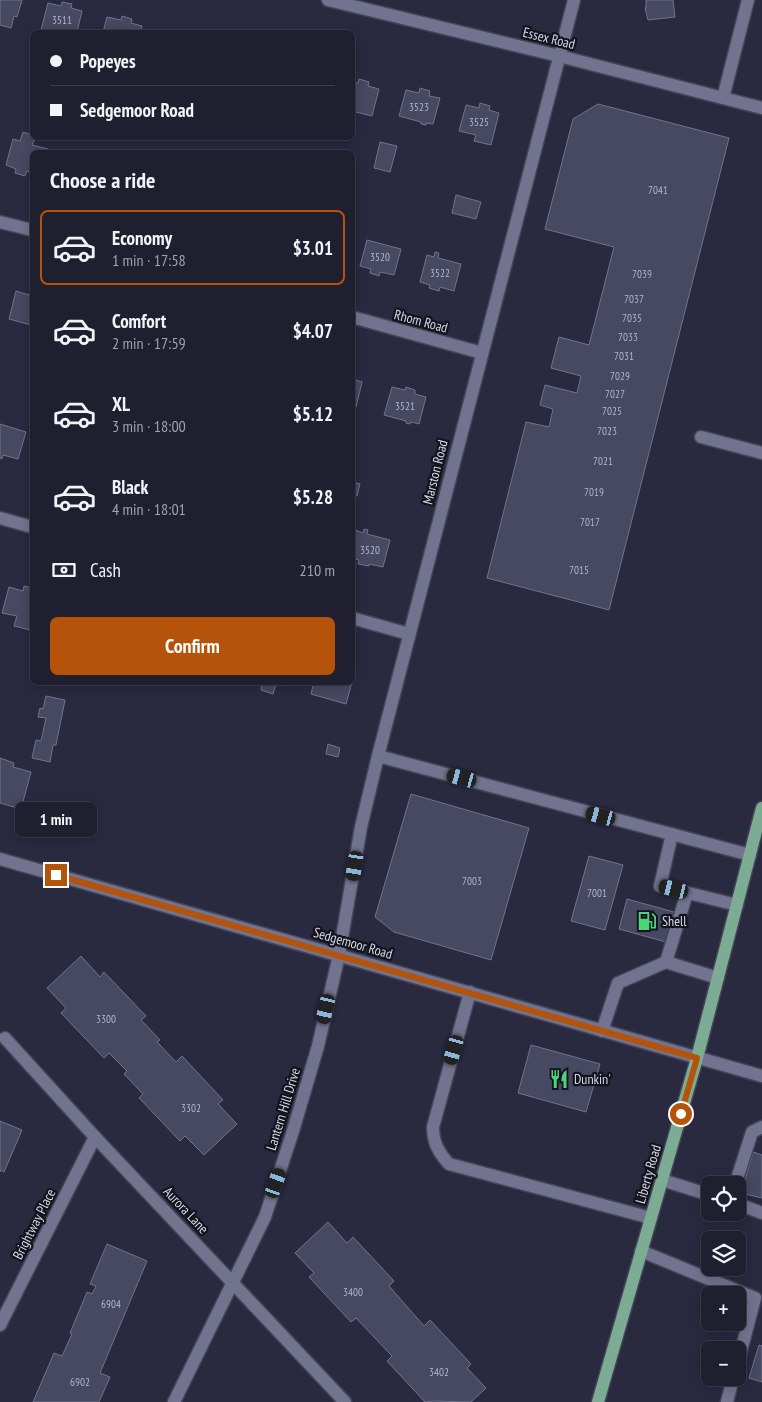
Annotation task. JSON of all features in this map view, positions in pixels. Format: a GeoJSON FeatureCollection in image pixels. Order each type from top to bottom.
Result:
{"type":"FeatureCollection","features":[{"type":"Feature","properties":{"kind":"main road","name":"Liberty Road"},"geometry":{"type":"LineString","coordinates":[[598,1402],[697,1058],[762,808]]}},
{"type":"Feature","properties":{"kind":"street","name":"Essex Road"},"geometry":{"type":"LineString","coordinates":[[328,0],[762,108]]}},
{"type":"Feature","properties":{"kind":"street","name":"Marston Road"},"geometry":{"type":"LineString","coordinates":[[339,955],[361,827],[378,756],[574,0]]}},
{"type":"Feature","properties":{"kind":"street"},"geometry":{"type":"LineString","coordinates":[[723,98],[748,0]]}},
{"type":"Feature","properties":{"kind":"street"},"geometry":{"type":"LineString","coordinates":[[0,222],[30,230]]}},
{"type":"Feature","properties":{"kind":"street","name":"Rhom Road"},"geometry":{"type":"LineString","coordinates":[[355,318],[482,352]]}},
{"type":"Feature","properties":{"kind":"street"},"geometry":{"type":"LineString","coordinates":[[701,437],[762,453]]}},
{"type":"Feature","properties":{"kind":"street"},"geometry":{"type":"LineString","coordinates":[[0,518],[30,526]]}},
{"type":"Feature","properties":{"kind":"street"},"geometry":{"type":"LineString","coordinates":[[355,619],[409,634]]}},
{"type":"Feature","properties":{"kind":"street"},"geometry":{"type":"LineString","coordinates":[[378,756],[750,855]]}},
{"type":"Feature","properties":{"kind":"street"},"geometry":{"type":"LineString","coordinates":[[672,834],[660,886],[737,905]]}},
{"type":"Feature","properties":{"kind":"street","name":"Sedgemoor Road"},"geometry":{"type":"LineString","coordinates":[[0,859],[762,1076]]}},
{"type":"Feature","properties":{"kind":"street"},"geometry":{"type":"LineString","coordinates":[[666,962],[687,893]]}},
{"type":"Feature","properties":{"kind":"street","name":"Lantern Hill Drive"},"geometry":{"type":"LineString","coordinates":[[174,1402],[265,1217],[293,1132],[318,1046],[339,955]]}},
{"type":"Feature","properties":{"kind":"street"},"geometry":{"type":"LineString","coordinates":[[602,1031],[618,983],[666,962],[718,978]]}},
{"type":"Feature","properties":{"kind":"street"},"geometry":{"type":"LineString","coordinates":[[470,992],[433,1127],[433,1138],[439,1153],[449,1164],[651,1218]]}},
{"type":"Feature","properties":{"kind":"street","name":"Aurora Lane"},"geometry":{"type":"LineString","coordinates":[[5,1038],[345,1402]]}},
{"type":"Feature","properties":{"kind":"street"},"geometry":{"type":"LineString","coordinates":[[738,1176],[752,1132],[762,1127]]}},
{"type":"Feature","properties":{"kind":"street","name":"Brightway Place"},"geometry":{"type":"LineString","coordinates":[[0,1326],[96,1137]]}},
{"type":"Feature","properties":{"kind":"street"},"geometry":{"type":"LineString","coordinates":[[662,1180],[701,1192]]}},
{"type":"Feature","properties":{"kind":"street"},"geometry":{"type":"LineString","coordinates":[[746,1207],[762,1213]]}},
{"type":"Feature","properties":{"kind":"street"},"geometry":{"type":"LineString","coordinates":[[641,1251],[755,1298],[744,1341]]}},
{"type":"Feature","properties":{"kind":"street"},"geometry":{"type":"LineString","coordinates":[[727,1402],[731,1386]]}},
{"type":"Feature","properties":{"kind":"building"},"geometry":{"type":"Polygon","coordinates":[[[0,0],[22,0],[17,17],[14,16],[11,28],[0,25],[0,0]]]}},
{"type":"Feature","properties":{"kind":"building"},"geometry":{"type":"Polygon","coordinates":[[[646,0],[673,0],[675,17],[648,20],[645,8],[646,0]]]}},
{"type":"Feature","properties":{"kind":"building"},"geometry":{"type":"Polygon","coordinates":[[[62,2],[72,4],[71,8],[82,11],[77,30],[41,30],[48,3],[61,6],[62,2]]]}},
{"type":"Feature","properties":{"kind":"building"},"geometry":{"type":"Polygon","coordinates":[[[122,16],[132,19],[131,23],[142,26],[141,30],[104,30],[107,17],[121,20],[122,16]]]}},
{"type":"Feature","properties":{"kind":"building"},"geometry":{"type":"Polygon","coordinates":[[[359,79],[369,82],[368,86],[379,89],[372,116],[355,112],[355,82],[358,83],[359,79]]]}},
{"type":"Feature","properties":{"kind":"building"},"geometry":{"type":"Polygon","coordinates":[[[420,88],[430,91],[429,96],[440,98],[433,124],[421,124],[421,122],[399,116],[406,90],[419,93],[420,88]]]}},
{"type":"Feature","properties":{"kind":"building"},"geometry":{"type":"Polygon","coordinates":[[[480,103],[490,106],[489,110],[499,113],[491,145],[474,141],[476,135],[459,131],[466,105],[479,108],[480,103]]]}},
{"type":"Feature","properties":{"kind":"building"},"geometry":{"type":"Polygon","coordinates":[[[598,104],[729,138],[609,610],[487,578],[526,422],[549,427],[553,409],[540,405],[545,385],[577,393],[581,376],[551,368],[559,337],[589,345],[614,247],[545,229],[573,119],[598,104]]]}},
{"type":"Feature","properties":{"kind":"building"},"geometry":{"type":"Polygon","coordinates":[[[23,132],[30,134],[30,140],[34,140],[32,145],[48,149],[30,150],[30,172],[27,171],[25,176],[15,173],[16,169],[6,165],[13,139],[20,141],[23,132]]]}},
{"type":"Feature","properties":{"kind":"building"},"geometry":{"type":"Polygon","coordinates":[[[380,142],[397,146],[390,172],[374,168],[380,142]]]}},
{"type":"Feature","properties":{"kind":"building"},"geometry":{"type":"Polygon","coordinates":[[[456,195],[481,202],[476,219],[452,213],[456,195]]]}},
{"type":"Feature","properties":{"kind":"building"},"geometry":{"type":"Polygon","coordinates":[[[367,240],[401,249],[394,275],[380,272],[379,276],[370,273],[371,269],[360,266],[367,240]]]}},
{"type":"Feature","properties":{"kind":"building"},"geometry":{"type":"Polygon","coordinates":[[[435,252],[439,253],[438,258],[461,264],[454,291],[440,287],[439,291],[429,288],[430,285],[420,282],[427,255],[434,257],[435,252]]]}},
{"type":"Feature","properties":{"kind":"building"},"geometry":{"type":"Polygon","coordinates":[[[16,291],[29,295],[30,291],[30,325],[9,319],[16,291]]]}},
{"type":"Feature","properties":{"kind":"building"},"geometry":{"type":"Polygon","coordinates":[[[355,380],[362,382],[355,407],[355,380]]]}},
{"type":"Feature","properties":{"kind":"building"},"geometry":{"type":"Polygon","coordinates":[[[392,387],[405,390],[406,387],[415,390],[415,394],[426,397],[419,424],[406,423],[406,421],[384,415],[392,387]]]}},
{"type":"Feature","properties":{"kind":"building"},"geometry":{"type":"Polygon","coordinates":[[[0,424],[26,432],[18,459],[3,455],[2,459],[0,458],[0,424]]]}},
{"type":"Feature","properties":{"kind":"building"},"geometry":{"type":"Polygon","coordinates":[[[355,483],[360,484],[357,496],[355,496],[355,483]]]}},
{"type":"Feature","properties":{"kind":"building"},"geometry":{"type":"Polygon","coordinates":[[[364,529],[368,530],[367,534],[390,540],[383,567],[358,564],[359,560],[355,559],[355,530],[363,533],[364,529]]]}},
{"type":"Feature","properties":{"kind":"building"},"geometry":{"type":"Polygon","coordinates":[[[24,586],[30,588],[30,630],[14,626],[17,616],[2,613],[9,587],[23,591],[24,586]]]}},
{"type":"Feature","properties":{"kind":"building"},"geometry":{"type":"Polygon","coordinates":[[[262,685],[276,685],[273,694],[261,690],[262,685]]]}},
{"type":"Feature","properties":{"kind":"building"},"geometry":{"type":"Polygon","coordinates":[[[313,685],[351,685],[346,704],[311,694],[313,685]]]}},
{"type":"Feature","properties":{"kind":"building"},"geometry":{"type":"Polygon","coordinates":[[[46,696],[65,700],[56,745],[53,745],[50,762],[32,758],[36,740],[41,741],[46,718],[38,717],[40,708],[43,709],[46,696]]]}},
{"type":"Feature","properties":{"kind":"building"},"geometry":{"type":"Polygon","coordinates":[[[328,744],[340,748],[338,757],[326,754],[328,744]]]}},
{"type":"Feature","properties":{"kind":"building"},"geometry":{"type":"Polygon","coordinates":[[[0,758],[14,763],[13,767],[31,772],[21,809],[0,803],[0,758]]]}},
{"type":"Feature","properties":{"kind":"building"},"geometry":{"type":"Polygon","coordinates":[[[411,794],[529,828],[491,960],[394,932],[375,917],[411,794]]]}},
{"type":"Feature","properties":{"kind":"building"},"geometry":{"type":"Polygon","coordinates":[[[589,856],[623,865],[605,930],[571,921],[589,856]]]}},
{"type":"Feature","properties":{"kind":"building","name":"Shell"},"geometry":{"type":"Polygon","coordinates":[[[627,899],[674,912],[666,942],[619,929],[627,899]]]}},
{"type":"Feature","properties":{"kind":"building"},"geometry":{"type":"Polygon","coordinates":[[[81,956],[100,977],[104,972],[146,1016],[141,1020],[160,1040],[157,1042],[176,1062],[182,1056],[223,1100],[218,1104],[237,1124],[204,1155],[185,1136],[180,1141],[139,1098],[143,1094],[124,1074],[127,1071],[109,1053],[104,1058],[61,1013],[66,1008],[47,988],[81,956]]]}},
{"type":"Feature","properties":{"kind":"building","name":"Dunkin'"},"geometry":{"type":"Polygon","coordinates":[[[531,1045],[600,1064],[586,1112],[518,1093],[531,1045]]]}},
{"type":"Feature","properties":{"kind":"building"},"geometry":{"type":"Polygon","coordinates":[[[0,1121],[22,1130],[4,1172],[1,1170],[0,1172],[0,1121]]]}},
{"type":"Feature","properties":{"kind":"building"},"geometry":{"type":"Polygon","coordinates":[[[753,1152],[762,1155],[762,1198],[746,1194],[746,1176],[753,1152]]]}},
{"type":"Feature","properties":{"kind":"building"},"geometry":{"type":"Polygon","coordinates":[[[328,1222],[347,1243],[353,1237],[394,1281],[389,1286],[424,1326],[430,1320],[471,1364],[467,1368],[486,1388],[471,1402],[425,1402],[387,1361],[392,1356],[356,1318],[351,1322],[309,1277],[314,1273],[295,1253],[328,1222]]]}},
{"type":"Feature","properties":{"kind":"building"},"geometry":{"type":"Polygon","coordinates":[[[107,1244],[147,1261],[100,1373],[110,1377],[99,1402],[33,1402],[54,1353],[62,1356],[87,1292],[92,1294],[96,1286],[90,1284],[107,1244]]]}},
{"type":"Feature","properties":{"kind":"building"},"geometry":{"type":"Polygon","coordinates":[[[759,1345],[762,1346],[762,1382],[749,1378],[759,1345]]]}},
{"type":"Feature","properties":{"kind":"place","name":"Shell"},"geometry":{"type":"Point","coordinates":[647,921]}},
{"type":"Feature","properties":{"kind":"place","name":"Dunkin'"},"geometry":{"type":"Point","coordinates":[559,1079]}},
{"type":"Feature","properties":{"kind":"route"},"geometry":{"type":"LineString","coordinates":[[56,875],[697,1058],[681,1114]]}}]}
